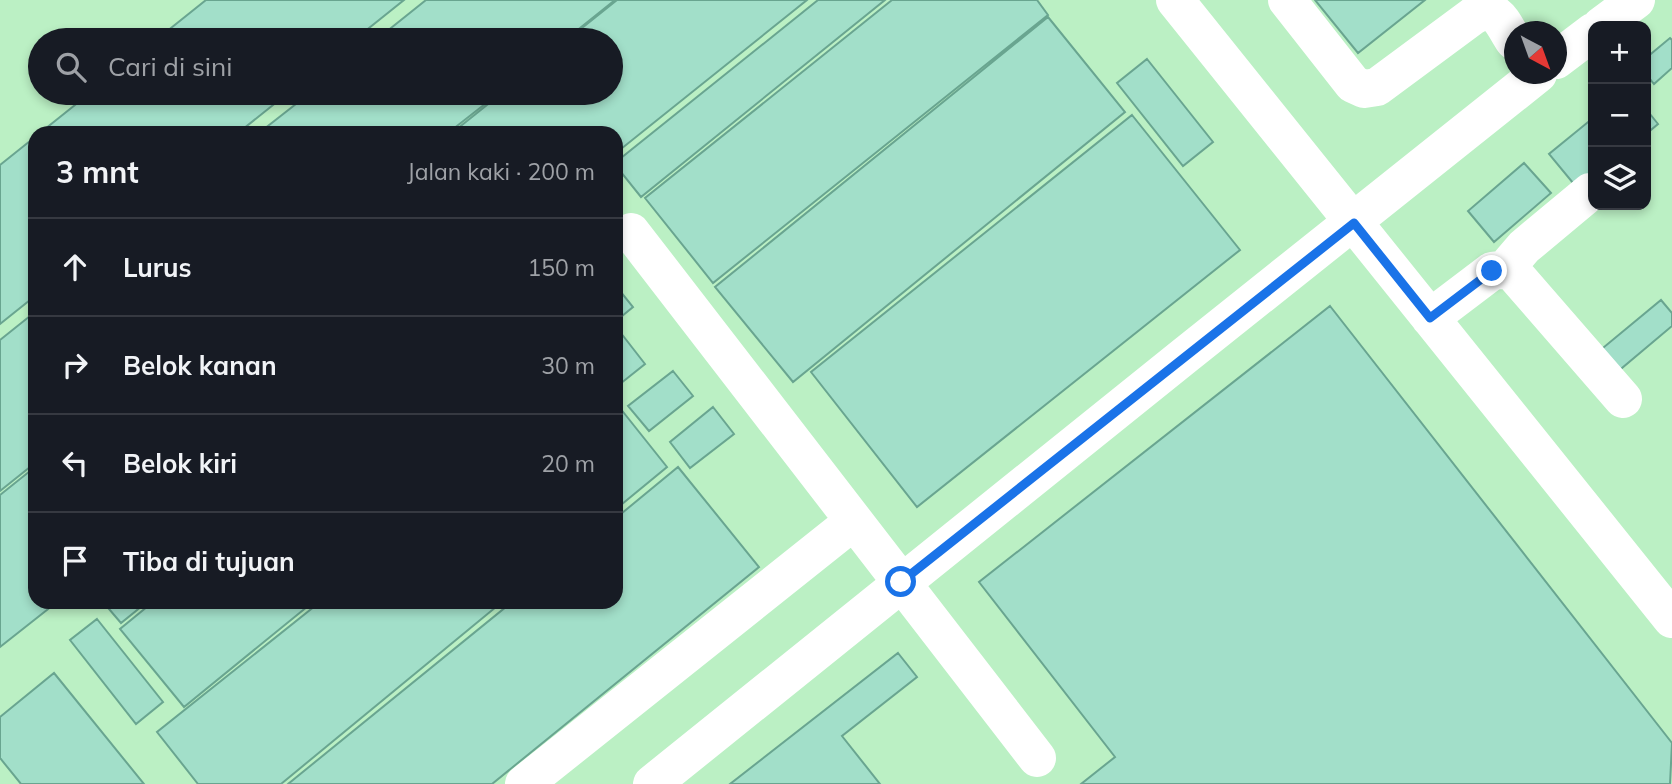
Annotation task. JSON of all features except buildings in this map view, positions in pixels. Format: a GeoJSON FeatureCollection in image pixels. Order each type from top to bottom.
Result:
{"type":"FeatureCollection","features":[{"type":"Feature","properties":{"kind":"street"},"geometry":{"type":"LineString","coordinates":[[1175,0],[1672,619]]}},
{"type":"Feature","properties":{"kind":"street"},"geometry":{"type":"LineString","coordinates":[[1287,0],[1353,84],[1364,89],[1377,87],[1483,10],[1496,14],[1504,26]]}},
{"type":"Feature","properties":{"kind":"street"},"geometry":{"type":"LineString","coordinates":[[1608,21],[1636,0]]}},
{"type":"Feature","properties":{"kind":"street"},"geometry":{"type":"LineString","coordinates":[[1567,52],[1588,36]]}},
{"type":"Feature","properties":{"kind":"street"},"geometry":{"type":"LineString","coordinates":[[652,784],[1525,84]]}},
{"type":"Feature","properties":{"kind":"street"},"geometry":{"type":"LineString","coordinates":[[1430,318],[1492,271],[1506,268],[1531,240],[1588,194]]}},
{"type":"Feature","properties":{"kind":"street"},"geometry":{"type":"LineString","coordinates":[[631,232],[1037,758]]}},
{"type":"Feature","properties":{"kind":"street"},"geometry":{"type":"LineString","coordinates":[[1506,268],[1510,269],[1623,399]]}},
{"type":"Feature","properties":{"kind":"street"},"geometry":{"type":"LineString","coordinates":[[524,784],[854,522]]}},
{"type":"Feature","properties":{"kind":"shaded area"},"geometry":{"type":"Polygon","coordinates":[[[0,0],[1672,0],[1672,784],[0,784],[0,0]]]}},
{"type":"Feature","properties":{"kind":"route"},"geometry":{"type":"LineString","coordinates":[[901,582],[1354,223],[1430,318],[1492,271]]}}]}
